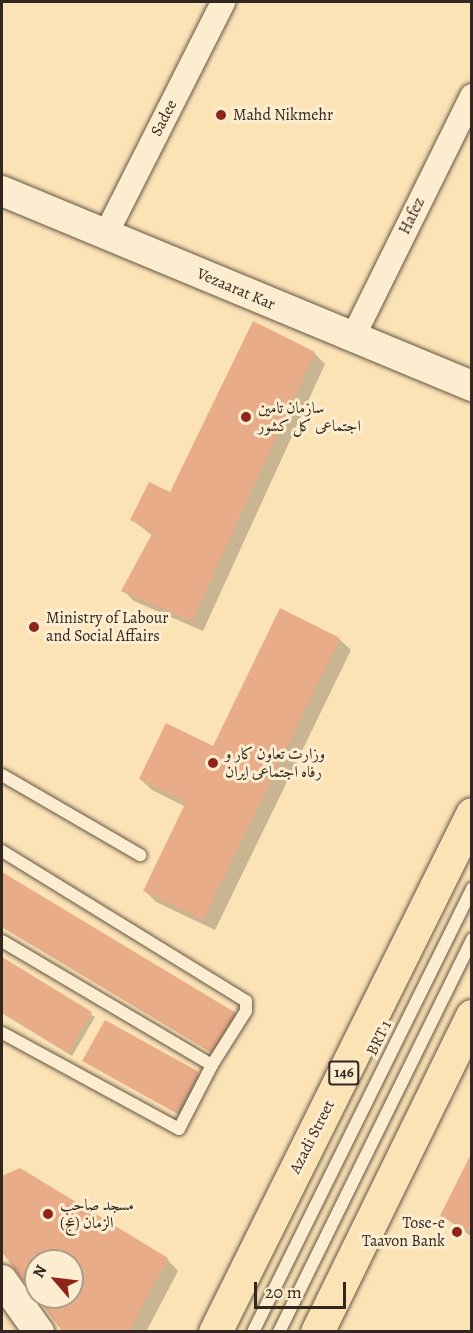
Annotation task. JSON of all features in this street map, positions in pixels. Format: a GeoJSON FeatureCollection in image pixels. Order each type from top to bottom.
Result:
{"type":"FeatureCollection","features":[{"type":"Feature","properties":{"kind":"main road","name":"Azadi Street"},"geometry":{"type":"LineString","coordinates":[[215,1332],[471,814]]}},
{"type":"Feature","properties":{"kind":"main road"},"geometry":{"type":"LineString","coordinates":[[317,1332],[471,1016]]}},
{"type":"Feature","properties":{"kind":"street","name":"Sadee"},"geometry":{"type":"LineString","coordinates":[[106,234],[223,2]]}},
{"type":"Feature","properties":{"kind":"street","name":"Hafez"},"geometry":{"type":"LineString","coordinates":[[353,337],[471,96]]}},
{"type":"Feature","properties":{"kind":"street","name":"Vezaarat Kar"},"geometry":{"type":"LineString","coordinates":[[2,191],[471,386]]}},
{"type":"Feature","properties":{"kind":"street"},"geometry":{"type":"LineString","coordinates":[[2,1280],[39,1332]]}},
{"type":"Feature","properties":{"kind":"lane"},"geometry":{"type":"LineString","coordinates":[[2,775],[140,855]]}},
{"type":"Feature","properties":{"kind":"lane"},"geometry":{"type":"LineString","coordinates":[[2,851],[246,1001],[246,1011],[212,1065],[179,1129],[2,1033]]}},
{"type":"Feature","properties":{"kind":"lane","name":"BRT 1"},"geometry":{"type":"LineString","coordinates":[[253,1332],[471,888]]}},
{"type":"Feature","properties":{"kind":"lane"},"geometry":{"type":"LineString","coordinates":[[279,1332],[471,939]]}},
{"type":"Feature","properties":{"kind":"lane"},"geometry":{"type":"LineString","coordinates":[[2,941],[212,1065]]}},
{"type":"Feature","properties":{"kind":"building","name":"سازمان تامین اجتماعی کل کشور"},"geometry":{"type":"Polygon","coordinates":[[[253,321],[315,352],[192,621],[121,591],[153,532],[130,520],[149,482],[170,492],[253,321]]]}},
{"type":"Feature","properties":{"kind":"building","name":"وزارت تعاون کار و رفاه اجتماعی ایران"},"geometry":{"type":"Polygon","coordinates":[[[280,608],[340,638],[203,920],[143,891],[186,802],[139,779],[166,723],[213,746],[280,608]]]}},
{"type":"Feature","properties":{"kind":"building"},"geometry":{"type":"Polygon","coordinates":[[[2,872],[236,1013],[212,1053],[2,927],[2,872]]]}},
{"type":"Feature","properties":{"kind":"building"},"geometry":{"type":"Polygon","coordinates":[[[2,957],[92,1012],[68,1053],[2,1013],[2,957]]]}},
{"type":"Feature","properties":{"kind":"building"},"geometry":{"type":"Polygon","coordinates":[[[105,1020],[199,1072],[176,1113],[82,1061],[105,1020]]]}},
{"type":"Feature","properties":{"kind":"building"},"geometry":{"type":"Polygon","coordinates":[[[472,1152],[472,1232],[440,1216],[472,1152]]]}},
{"type":"Feature","properties":{"kind":"building","name":"مسجد صاحب الزمان (عج)"},"geometry":{"type":"Polygon","coordinates":[[[20,1168],[168,1258],[129,1332],[63,1332],[45,1309],[84,1309],[84,1249],[24,1249],[24,1281],[2,1252],[2,1176],[20,1168]]]}},
{"type":"Feature","properties":{"kind":"place","name":"Mahd Nikmehr"},"geometry":{"type":"Point","coordinates":[221,115]}},
{"type":"Feature","properties":{"kind":"place","name":"سازمان تامین اجتماعی کل کشور"},"geometry":{"type":"Point","coordinates":[246,417]}},
{"type":"Feature","properties":{"kind":"place","name":"Ministry of Labour and Social Affairs"},"geometry":{"type":"Point","coordinates":[34,627]}},
{"type":"Feature","properties":{"kind":"place","name":"وزارت تعاون کار و رفاه اجتماعی ایران"},"geometry":{"type":"Point","coordinates":[213,763]}},
{"type":"Feature","properties":{"kind":"place","name":"مسجد صاحب الزمان (عج)"},"geometry":{"type":"Point","coordinates":[48,1214]}},
{"type":"Feature","properties":{"kind":"place","name":"Tose-e Taavon Bank"},"geometry":{"type":"Point","coordinates":[457,1232]}}]}
